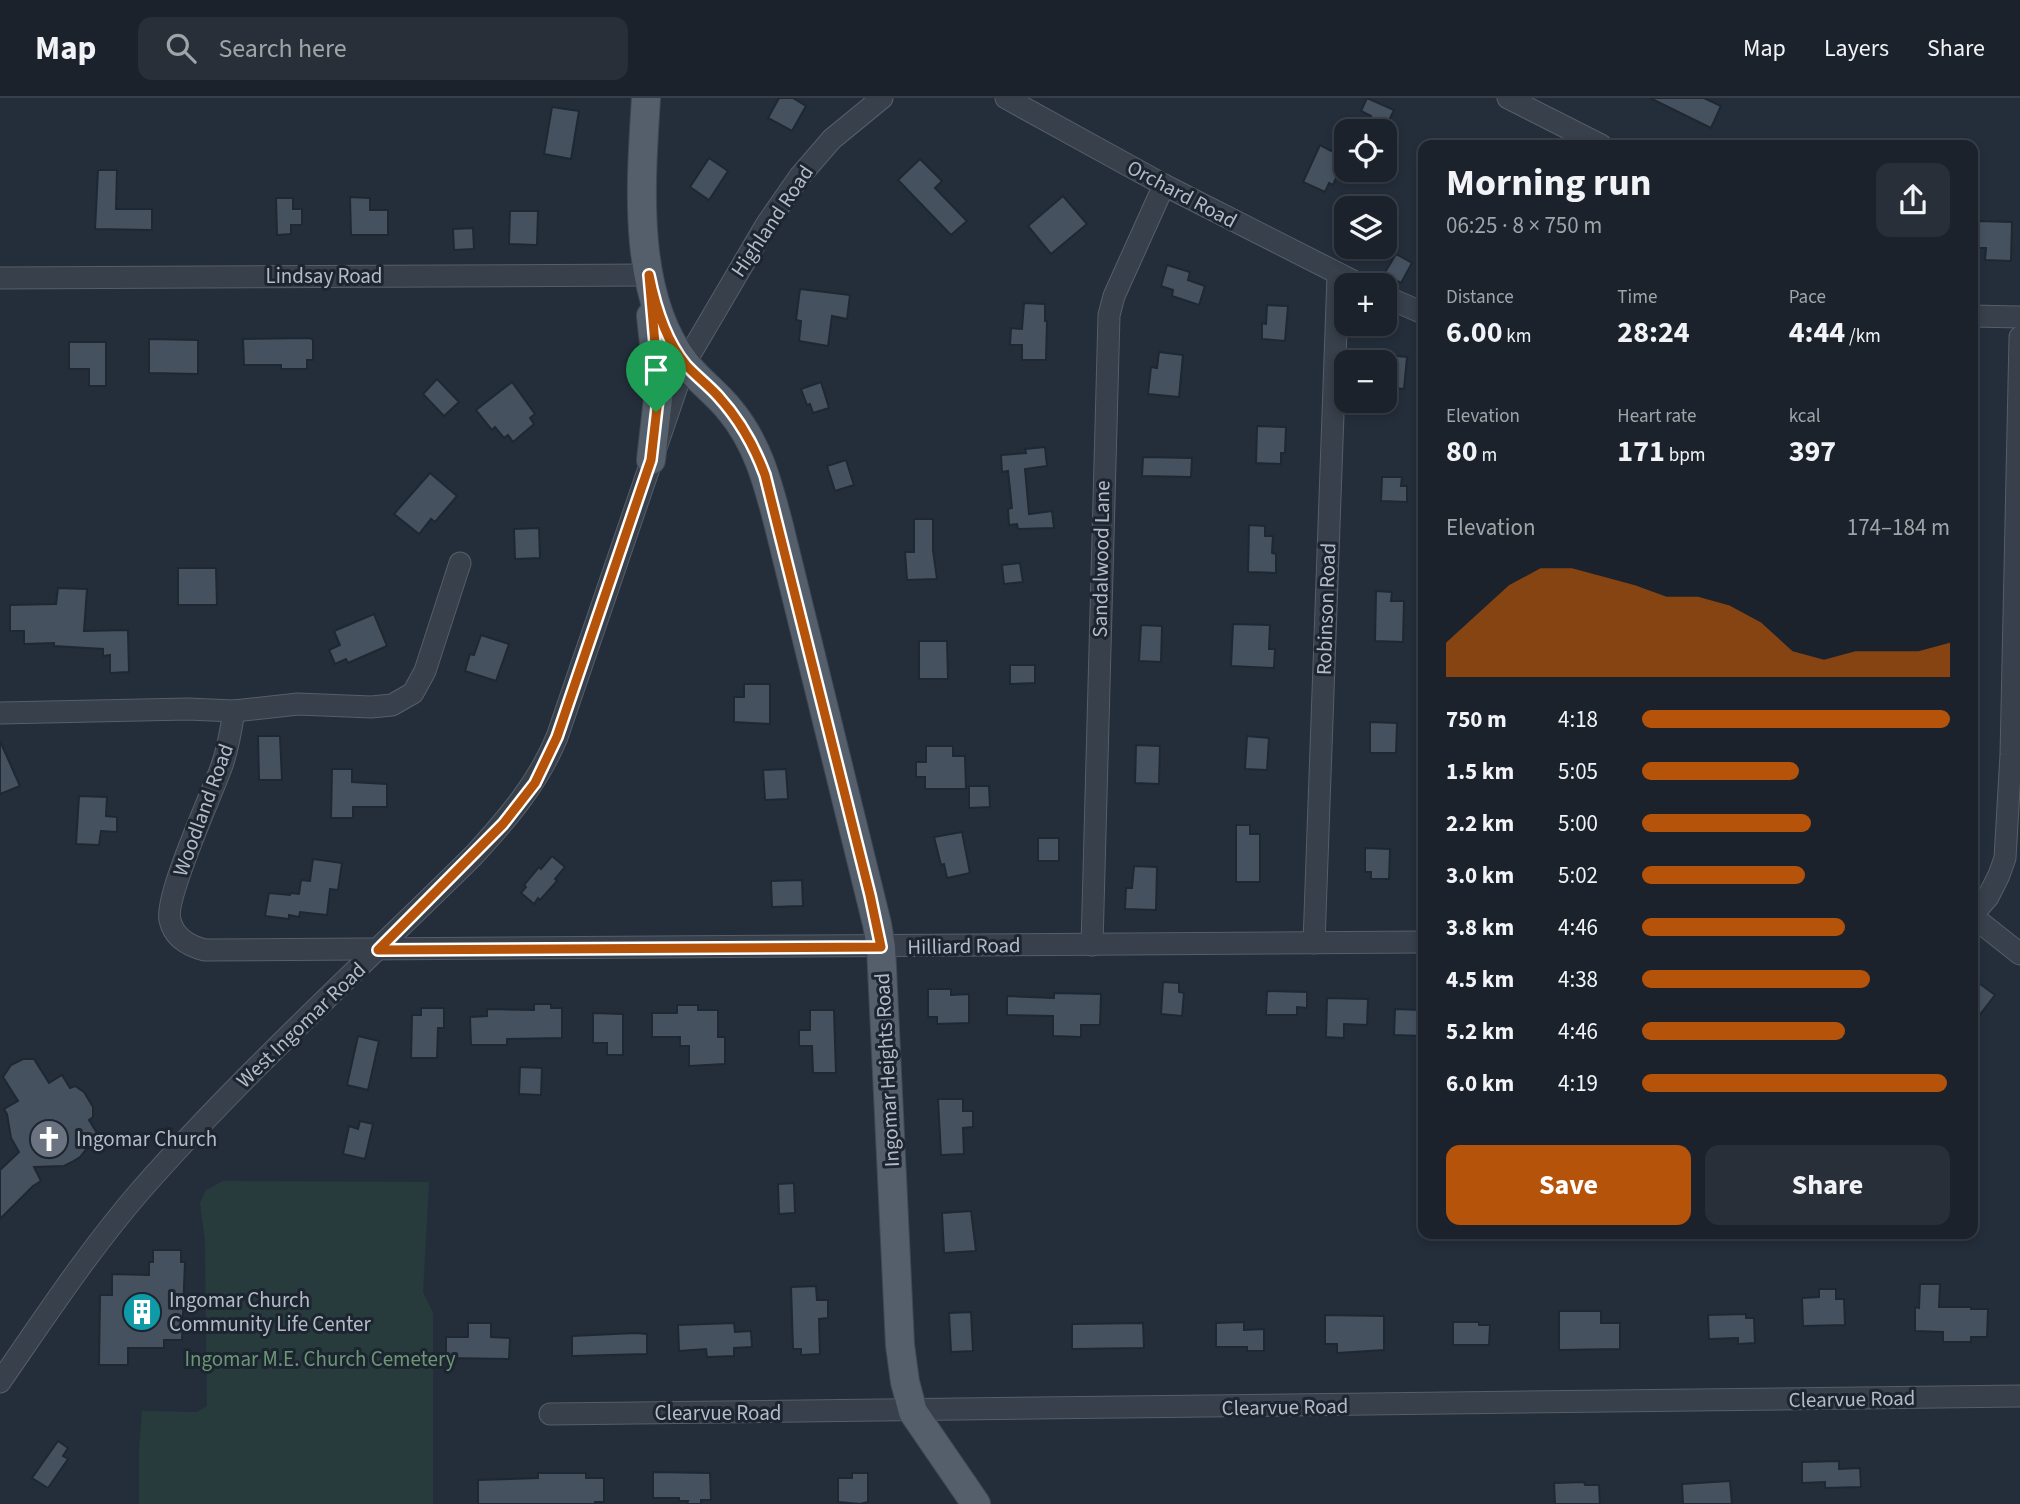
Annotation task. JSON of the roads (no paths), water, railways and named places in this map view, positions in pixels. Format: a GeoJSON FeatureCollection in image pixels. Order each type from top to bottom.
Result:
{"type":"FeatureCollection","features":[{"type":"Feature","properties":{"kind":"main road"},"geometry":{"type":"LineString","coordinates":[[646,98],[642,174],[659,390],[651,460]]}},
{"type":"Feature","properties":{"kind":"main road"},"geometry":{"type":"LineString","coordinates":[[649,275],[661,319],[685,363]]}},
{"type":"Feature","properties":{"kind":"main road","name":"Ingomar Heights Road"},"geometry":{"type":"LineString","coordinates":[[685,363],[739,422],[749,437],[765,475],[881,947],[900,1345],[905,1382],[913,1412],[976,1504]]}},
{"type":"Feature","properties":{"kind":"street","name":"Highland Road"},"geometry":{"type":"LineString","coordinates":[[685,363],[766,225],[800,176],[832,139],[883,98]]}},
{"type":"Feature","properties":{"kind":"street","name":"Orchard Road"},"geometry":{"type":"LineString","coordinates":[[1006,98],[1164,185],[1334,273]]}},
{"type":"Feature","properties":{"kind":"street"},"geometry":{"type":"LineString","coordinates":[[1508,98],[1591,140]]}},
{"type":"Feature","properties":{"kind":"street","name":"Sandalwood Lane"},"geometry":{"type":"LineString","coordinates":[[1091,944],[1109,315],[1114,296],[1164,185]]}},
{"type":"Feature","properties":{"kind":"street","name":"Lindsay Road"},"geometry":{"type":"LineString","coordinates":[[0,278],[649,275]]}},
{"type":"Feature","properties":{"kind":"street"},"geometry":{"type":"LineString","coordinates":[[1397,302],[1418,311]]}},
{"type":"Feature","properties":{"kind":"street"},"geometry":{"type":"LineString","coordinates":[[1978,316],[2020,317]]}},
{"type":"Feature","properties":{"kind":"street","name":"Robinson Road"},"geometry":{"type":"LineString","coordinates":[[1314,943],[1336,336]]}},
{"type":"Feature","properties":{"kind":"street"},"geometry":{"type":"LineString","coordinates":[[1978,909],[1988,897],[2005,858],[2015,755],[2020,337]]}},
{"type":"Feature","properties":{"kind":"street","name":"West Ingomar Road"},"geometry":{"type":"LineString","coordinates":[[0,1382],[61,1293],[139,1192],[223,1102],[474,855],[535,783],[561,727],[685,363]]}},
{"type":"Feature","properties":{"kind":"street"},"geometry":{"type":"LineString","coordinates":[[234,710],[298,704],[384,707],[407,698],[413,693],[425,671],[460,563]]}},
{"type":"Feature","properties":{"kind":"street","name":"Woodland Road"},"geometry":{"type":"LineString","coordinates":[[0,713],[234,710],[222,766],[176,884],[169,909],[173,927],[185,942],[205,950],[378,950]]}},
{"type":"Feature","properties":{"kind":"street"},"geometry":{"type":"LineString","coordinates":[[1978,921],[2020,954]]}},
{"type":"Feature","properties":{"kind":"street","name":"Hilliard Road"},"geometry":{"type":"LineString","coordinates":[[378,950],[1418,942]]}},
{"type":"Feature","properties":{"kind":"street","name":"Clearvue Road"},"geometry":{"type":"LineString","coordinates":[[550,1415],[2020,1396]]}},
{"type":"Feature","properties":{"kind":"place","name":"Ingomar Church"},"geometry":{"type":"Point","coordinates":[49,1139]}},
{"type":"Feature","properties":{"kind":"place","name":"Ingomar Church Community Life Center"},"geometry":{"type":"Point","coordinates":[142,1312]}},
{"type":"Feature","properties":{"kind":"park label","name":"Ingomar M.E. Church Cemetery"},"geometry":{"type":"Point","coordinates":[320,1359]}}]}
